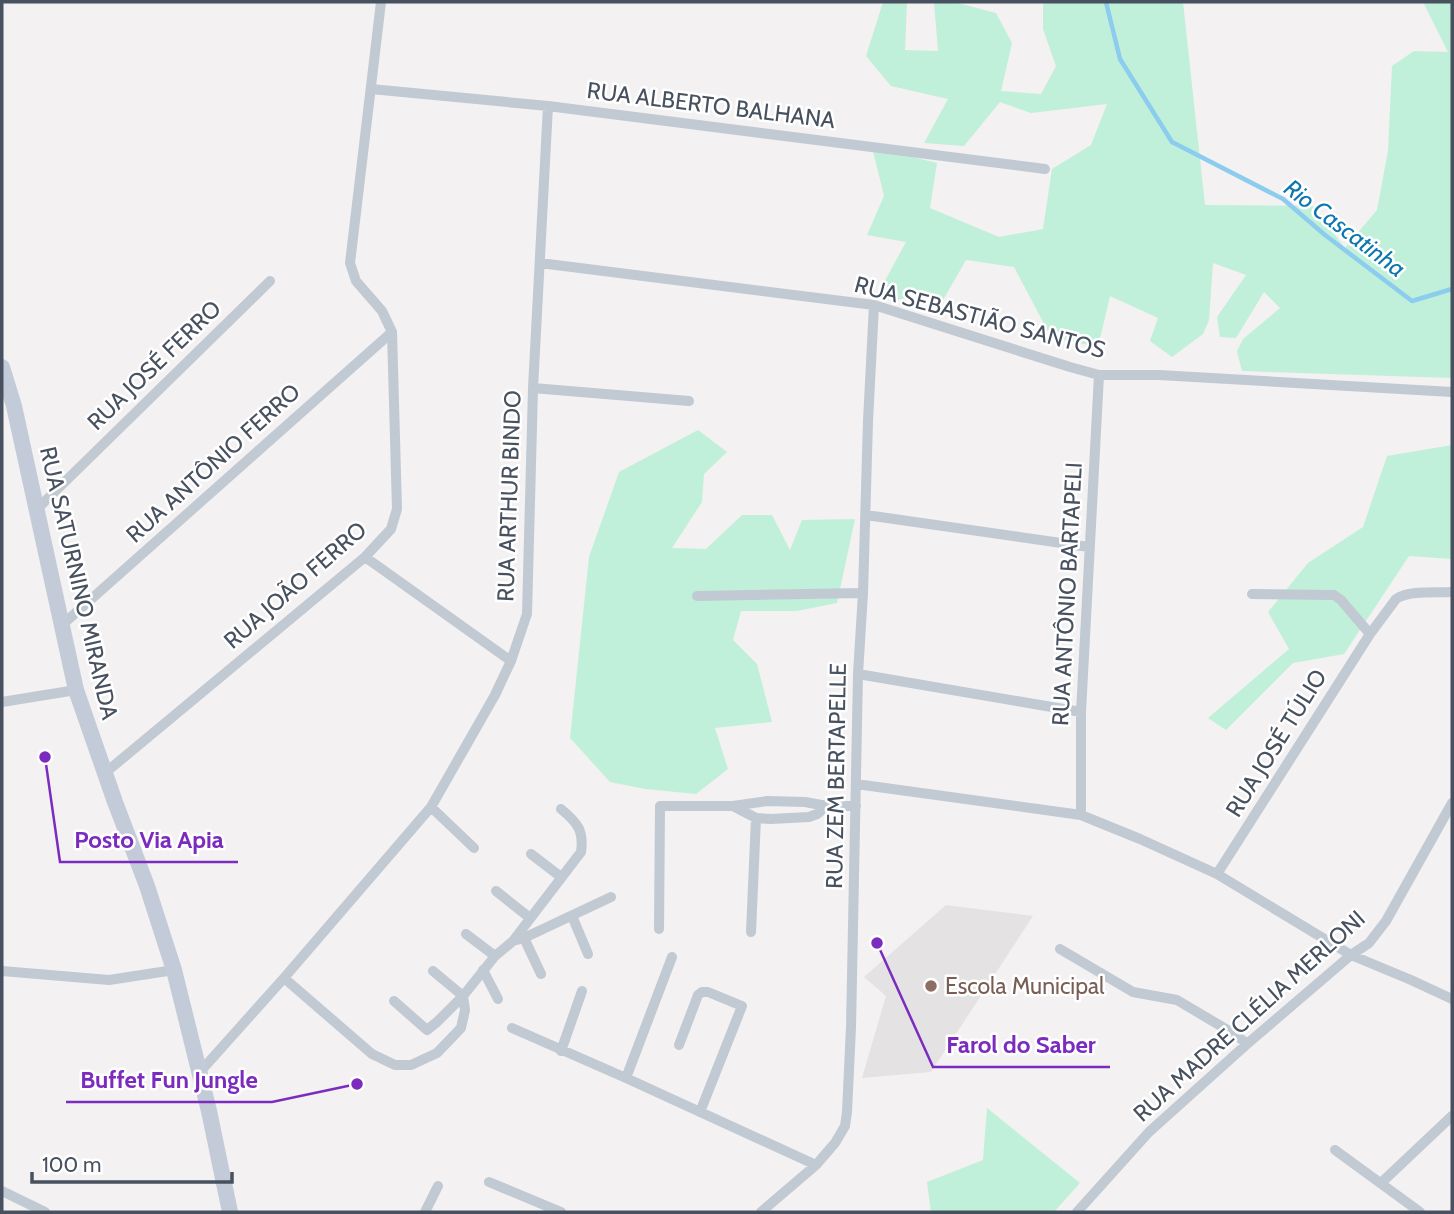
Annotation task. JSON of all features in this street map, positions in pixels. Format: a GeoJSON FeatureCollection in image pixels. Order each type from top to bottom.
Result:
{"type":"FeatureCollection","features":[{"type":"Feature","properties":{"kind":"main road","name":"RUA SATURNINO MIRANDA"},"geometry":{"type":"LineString","coordinates":[[2,367],[8,410],[37,509],[76,690],[174,970],[209,1111],[230,1212]]}},
{"type":"Feature","properties":{"kind":"street"},"geometry":{"type":"LineString","coordinates":[[381,2],[350,263],[356,281],[382,311],[392,332]]}},
{"type":"Feature","properties":{"kind":"street","name":"RUA ALBERTO BALHANA"},"geometry":{"type":"LineString","coordinates":[[371,89],[548,106],[1045,169]]}},
{"type":"Feature","properties":{"kind":"street","name":"RUA ARTHUR BINDO"},"geometry":{"type":"LineString","coordinates":[[199,1073],[430,807],[495,695],[511,661],[527,614],[533,388],[548,106]]}},
{"type":"Feature","properties":{"kind":"street","name":"RUA SEBASTIÃO SANTOS"},"geometry":{"type":"LineString","coordinates":[[540,263],[874,305],[1099,374],[1452,392]]}},
{"type":"Feature","properties":{"kind":"street","name":"RUA JOSÉ FERRO"},"geometry":{"type":"LineString","coordinates":[[37,509],[270,281]]}},
{"type":"Feature","properties":{"kind":"street","name":"RUA ZEM BERTAPELLE"},"geometry":{"type":"LineString","coordinates":[[761,1212],[816,1164],[835,1143],[845,1126],[847,1112],[858,674],[874,305]]}},
{"type":"Feature","properties":{"kind":"street","name":"RUA JOÃO FERRO"},"geometry":{"type":"LineString","coordinates":[[105,773],[365,556],[391,529],[397,509],[392,332]]}},
{"type":"Feature","properties":{"kind":"street","name":"RUA ANTÔNIO FERRO"},"geometry":{"type":"LineString","coordinates":[[62,625],[392,332]]}},
{"type":"Feature","properties":{"kind":"street","name":"RUA ANTÔNIO BARTAPELI"},"geometry":{"type":"LineString","coordinates":[[1082,815],[1081,712],[1099,374]]}},
{"type":"Feature","properties":{"kind":"street"},"geometry":{"type":"LineString","coordinates":[[533,388],[689,401]]}},
{"type":"Feature","properties":{"kind":"street"},"geometry":{"type":"LineString","coordinates":[[866,515],[1089,547]]}},
{"type":"Feature","properties":{"kind":"street"},"geometry":{"type":"LineString","coordinates":[[365,556],[511,661]]}},
{"type":"Feature","properties":{"kind":"street","name":"RUA JOSÉ TÚLIO"},"geometry":{"type":"LineString","coordinates":[[1217,874],[1370,634],[1401,595],[1452,592]]}},
{"type":"Feature","properties":{"kind":"street"},"geometry":{"type":"LineString","coordinates":[[697,596],[863,593]]}},
{"type":"Feature","properties":{"kind":"street"},"geometry":{"type":"LineString","coordinates":[[1252,594],[1334,595],[1370,634]]}},
{"type":"Feature","properties":{"kind":"street"},"geometry":{"type":"LineString","coordinates":[[858,674],[1081,712]]}},
{"type":"Feature","properties":{"kind":"street"},"geometry":{"type":"LineString","coordinates":[[2,702],[76,690]]}},
{"type":"Feature","properties":{"kind":"street"},"geometry":{"type":"LineString","coordinates":[[856,785],[1082,815],[1217,874],[1351,955],[1452,999]]}},
{"type":"Feature","properties":{"kind":"street"},"geometry":{"type":"LineString","coordinates":[[659,929],[660,806],[733,806],[766,801],[856,806]]}},
{"type":"Feature","properties":{"kind":"street","name":"RUA MADRE CLÉLIA MERLONI"},"geometry":{"type":"LineString","coordinates":[[1077,1212],[1150,1132],[1247,1044],[1351,955],[1369,943],[1386,921],[1452,803]]}},
{"type":"Feature","properties":{"kind":"street"},"geometry":{"type":"LineString","coordinates":[[733,806],[755,818],[809,817],[827,806]]}},
{"type":"Feature","properties":{"kind":"street"},"geometry":{"type":"LineString","coordinates":[[430,807],[474,848]]}},
{"type":"Feature","properties":{"kind":"street"},"geometry":{"type":"LineString","coordinates":[[519,939],[530,918],[581,852],[583,838],[575,821],[561,809]]}},
{"type":"Feature","properties":{"kind":"street"},"geometry":{"type":"LineString","coordinates":[[751,932],[755,818]]}},
{"type":"Feature","properties":{"kind":"street"},"geometry":{"type":"LineString","coordinates":[[531,854],[561,877]]}},
{"type":"Feature","properties":{"kind":"street"},"geometry":{"type":"LineString","coordinates":[[496,891],[530,918]]}},
{"type":"Feature","properties":{"kind":"street"},"geometry":{"type":"LineString","coordinates":[[394,1001],[427,1030],[463,996],[495,956],[519,939],[611,897]]}},
{"type":"Feature","properties":{"kind":"street"},"geometry":{"type":"LineString","coordinates":[[572,916],[589,954]]}},
{"type":"Feature","properties":{"kind":"street"},"geometry":{"type":"LineString","coordinates":[[467,934],[495,956]]}},
{"type":"Feature","properties":{"kind":"street"},"geometry":{"type":"LineString","coordinates":[[519,939],[541,974]]}},
{"type":"Feature","properties":{"kind":"street"},"geometry":{"type":"LineString","coordinates":[[1060,949],[1133,992],[1177,1000],[1247,1044]]}},
{"type":"Feature","properties":{"kind":"street"},"geometry":{"type":"LineString","coordinates":[[626,1078],[672,957]]}},
{"type":"Feature","properties":{"kind":"street"},"geometry":{"type":"LineString","coordinates":[[2,971],[109,980],[174,970]]}},
{"type":"Feature","properties":{"kind":"street"},"geometry":{"type":"LineString","coordinates":[[483,970],[498,999]]}},
{"type":"Feature","properties":{"kind":"street"},"geometry":{"type":"LineString","coordinates":[[284,978],[372,1054],[395,1065],[411,1065],[437,1053],[461,1028],[465,1010],[463,996],[433,971]]}},
{"type":"Feature","properties":{"kind":"street"},"geometry":{"type":"LineString","coordinates":[[561,1051],[582,991]]}},
{"type":"Feature","properties":{"kind":"street"},"geometry":{"type":"LineString","coordinates":[[679,1045],[698,995],[702,992],[742,1006],[700,1112]]}},
{"type":"Feature","properties":{"kind":"street"},"geometry":{"type":"LineString","coordinates":[[512,1028],[816,1164]]}},
{"type":"Feature","properties":{"kind":"street"},"geometry":{"type":"LineString","coordinates":[[1381,1183],[1452,1116]]}},
{"type":"Feature","properties":{"kind":"street"},"geometry":{"type":"LineString","coordinates":[[1335,1150],[1420,1212]]}},
{"type":"Feature","properties":{"kind":"street"},"geometry":{"type":"LineString","coordinates":[[489,1182],[561,1212]]}},
{"type":"Feature","properties":{"kind":"street"},"geometry":{"type":"LineString","coordinates":[[425,1212],[438,1186]]}},
{"type":"Feature","properties":{"kind":"street"},"geometry":{"type":"LineString","coordinates":[[2,1191],[45,1212]]}},
{"type":"Feature","properties":{"kind":"shaded area","name":"Escola Municipal"},"geometry":{"type":"Polygon","coordinates":[[[946,905],[1033,916],[931,1072],[862,1078],[886,996],[864,977],[946,905]]]}},
{"type":"Feature","properties":{"kind":"green space"},"geometry":{"type":"Polygon","coordinates":[[[883,2],[907,2],[905,50],[938,51],[934,2],[954,2],[996,13],[1012,43],[1001,91],[1041,94],[1056,66],[1043,29],[1043,2],[1183,2],[1205,205],[1313,206],[1345,248],[1377,210],[1388,151],[1392,66],[1414,51],[1448,52],[1423,2],[1452,2],[1452,378],[1242,371],[1237,351],[1243,339],[1280,308],[1264,292],[1236,338],[1220,337],[1217,317],[1246,275],[1213,263],[1209,320],[1203,334],[1172,357],[1150,341],[1158,318],[1110,296],[1098,347],[1051,337],[1014,267],[966,260],[943,300],[875,299],[906,242],[867,235],[884,196],[872,147],[937,163],[930,208],[999,237],[1043,229],[1052,169],[1091,145],[1107,104],[1031,113],[1000,102],[964,146],[924,143],[948,99],[891,86],[866,56],[883,2]]]}},
{"type":"Feature","properties":{"kind":"green space"},"geometry":{"type":"Polygon","coordinates":[[[698,430],[727,452],[704,474],[702,502],[672,548],[706,549],[742,515],[772,515],[790,550],[802,520],[855,519],[837,603],[797,611],[741,611],[733,640],[757,664],[772,722],[715,728],[728,769],[696,794],[610,782],[570,738],[589,557],[619,472],[698,430]]]}},
{"type":"Feature","properties":{"kind":"green space"},"geometry":{"type":"Polygon","coordinates":[[[1452,445],[1452,559],[1409,556],[1344,654],[1293,663],[1226,730],[1208,718],[1289,649],[1268,612],[1308,563],[1363,527],[1387,456],[1452,445]]]}},
{"type":"Feature","properties":{"kind":"green space"},"geometry":{"type":"Polygon","coordinates":[[[987,1108],[1080,1183],[1054,1212],[931,1212],[927,1182],[983,1160],[987,1108]]]}},
{"type":"Feature","properties":{"kind":"waterway","name":"Rio Cascatinha"},"geometry":{"type":"LineString","coordinates":[[1106,2],[1120,59],[1172,142],[1283,199],[1325,235],[1412,301],[1452,289]]}},
{"type":"Feature","properties":{"kind":"place","name":"Posto Via Apia"},"geometry":{"type":"Point","coordinates":[45,757]}},
{"type":"Feature","properties":{"kind":"place","name":"Farol do Saber"},"geometry":{"type":"Point","coordinates":[877,943]}},
{"type":"Feature","properties":{"kind":"place","name":"Escola Municipal"},"geometry":{"type":"Point","coordinates":[931,986]}},
{"type":"Feature","properties":{"kind":"place","name":"Buffet Fun Jungle"},"geometry":{"type":"Point","coordinates":[357,1084]}}]}
